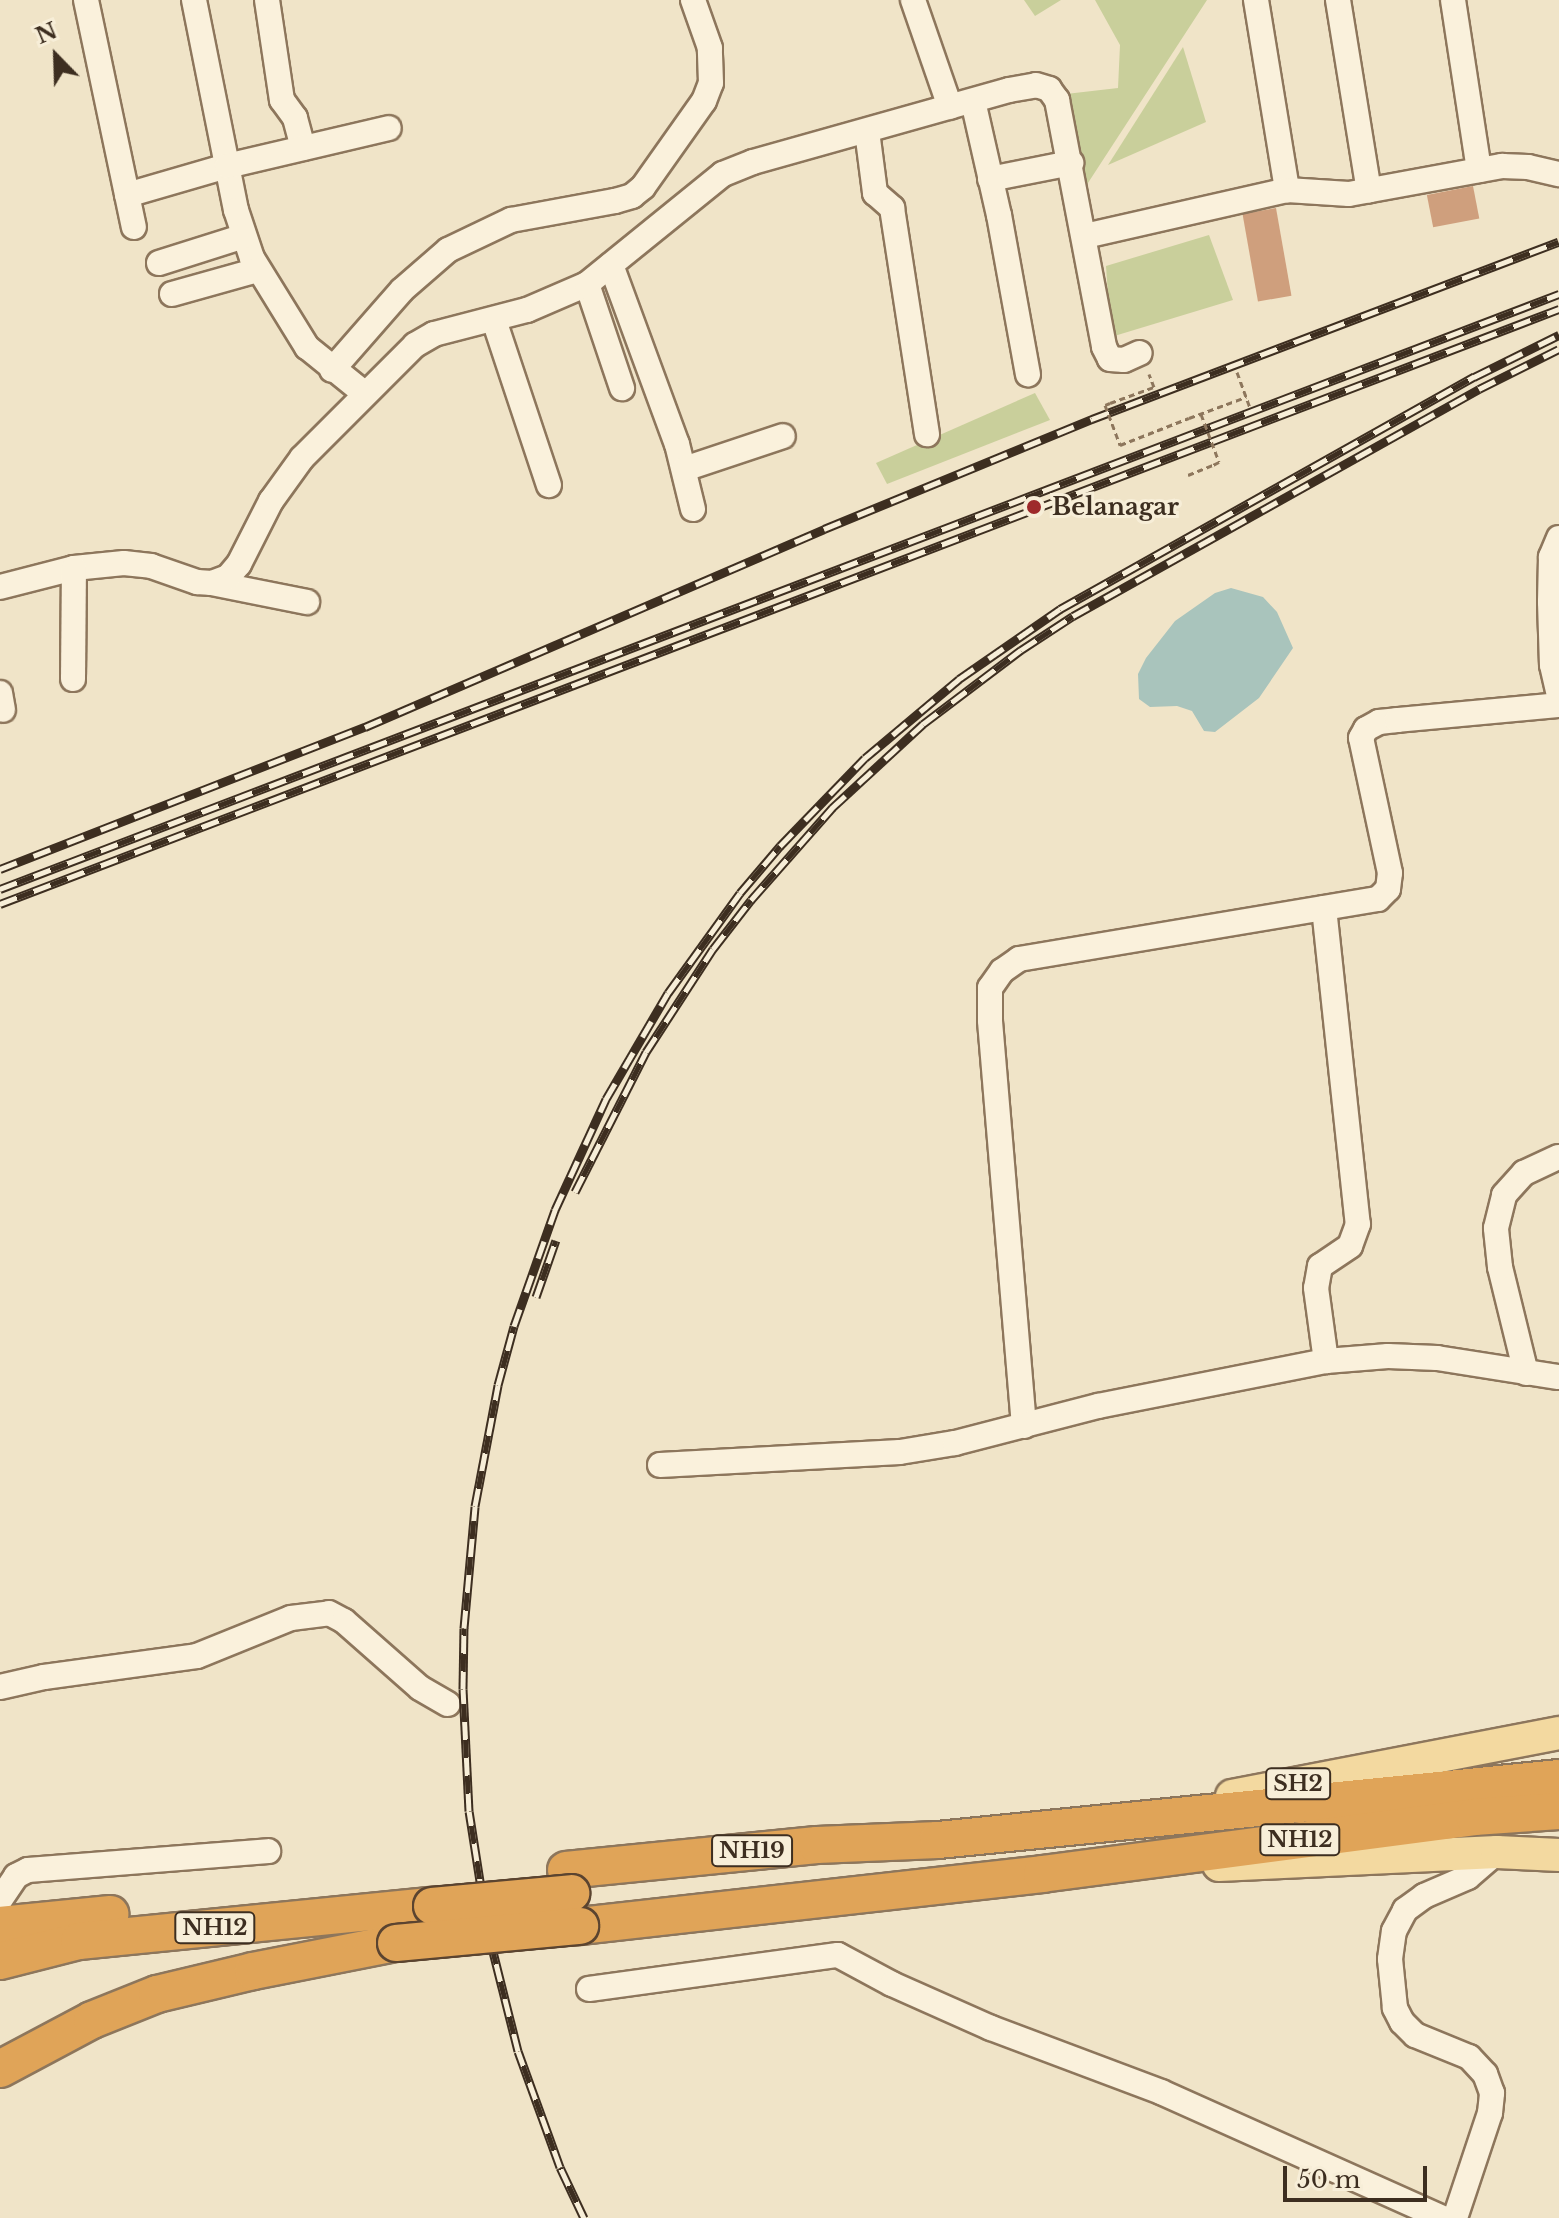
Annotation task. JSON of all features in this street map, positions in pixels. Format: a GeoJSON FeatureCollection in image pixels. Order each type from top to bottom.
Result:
{"type":"FeatureCollection","features":[{"type":"Feature","properties":{"kind":"highway","name":"NH12"},"geometry":{"type":"LineString","coordinates":[[938,1840],[1559,1778]]}},
{"type":"Feature","properties":{"kind":"highway","name":"NH12"},"geometry":{"type":"LineString","coordinates":[[0,2069],[92,2020],[157,1994],[396,1943],[572,1896],[1042,1874],[1474,1817],[1559,1811]]}},
{"type":"Feature","properties":{"kind":"highway","name":"NH19"},"geometry":{"type":"LineString","coordinates":[[0,1925],[431,1894],[572,1896],[817,1845],[938,1840]]}},
{"type":"Feature","properties":{"kind":"highway","name":"NH12"},"geometry":{"type":"LineString","coordinates":[[0,1961],[79,1941],[431,1894]]}},
{"type":"Feature","properties":{"kind":"highway"},"geometry":{"type":"LineString","coordinates":[[0,1986],[50,1971],[125,1956],[256,1947],[396,1943]]}},
{"type":"Feature","properties":{"kind":"main road","name":"SH2"},"geometry":{"type":"LineString","coordinates":[[1036,1830],[1307,1783],[1559,1733]]}},
{"type":"Feature","properties":{"kind":"main road"},"geometry":{"type":"LineString","coordinates":[[1042,1874],[1497,1852],[1559,1855]]}},
{"type":"Feature","properties":{"kind":"street"},"geometry":{"type":"LineString","coordinates":[[86,0],[134,227]]}},
{"type":"Feature","properties":{"kind":"street"},"geometry":{"type":"LineString","coordinates":[[194,0],[244,236],[258,270],[307,347],[350,383]]}},
{"type":"Feature","properties":{"kind":"street"},"geometry":{"type":"LineString","coordinates":[[267,0],[282,100],[295,118],[303,148]]}},
{"type":"Feature","properties":{"kind":"street"},"geometry":{"type":"LineString","coordinates":[[212,583],[228,577],[239,564],[271,501],[350,383],[402,290],[448,250],[511,220],[615,201],[632,196],[643,187],[704,101],[711,83],[710,48],[693,0]]}},
{"type":"Feature","properties":{"kind":"street"},"geometry":{"type":"LineString","coordinates":[[913,0],[961,104],[990,179],[1028,374]]}},
{"type":"Feature","properties":{"kind":"street"},"geometry":{"type":"LineString","coordinates":[[1256,0],[1287,190]]}},
{"type":"Feature","properties":{"kind":"street"},"geometry":{"type":"LineString","coordinates":[[1338,0],[1369,191]]}},
{"type":"Feature","properties":{"kind":"street"},"geometry":{"type":"LineString","coordinates":[[1453,0],[1479,170]]}},
{"type":"Feature","properties":{"kind":"street"},"geometry":{"type":"LineString","coordinates":[[350,383],[434,334],[527,310],[587,284],[723,174],[753,162],[1036,85],[1049,89],[1057,100],[1104,347],[1110,359],[1124,360],[1140,353]]}},
{"type":"Feature","properties":{"kind":"street"},"geometry":{"type":"LineString","coordinates":[[127,195],[227,166],[389,128]]}},
{"type":"Feature","properties":{"kind":"street"},"geometry":{"type":"LineString","coordinates":[[867,131],[875,193],[892,208],[894,218],[927,434]]}},
{"type":"Feature","properties":{"kind":"street"},"geometry":{"type":"LineString","coordinates":[[990,179],[1071,163]]}},
{"type":"Feature","properties":{"kind":"street"},"geometry":{"type":"LineString","coordinates":[[1085,236],[1287,190],[1332,194],[1369,191],[1479,170],[1528,167],[1559,174]]}},
{"type":"Feature","properties":{"kind":"street"},"geometry":{"type":"LineString","coordinates":[[159,263],[244,236]]}},
{"type":"Feature","properties":{"kind":"street"},"geometry":{"type":"LineString","coordinates":[[611,265],[684,469],[693,509]]}},
{"type":"Feature","properties":{"kind":"street"},"geometry":{"type":"LineString","coordinates":[[172,294],[258,270]]}},
{"type":"Feature","properties":{"kind":"street"},"geometry":{"type":"LineString","coordinates":[[587,284],[622,388]]}},
{"type":"Feature","properties":{"kind":"street"},"geometry":{"type":"LineString","coordinates":[[494,320],[549,485]]}},
{"type":"Feature","properties":{"kind":"street"},"geometry":{"type":"LineString","coordinates":[[684,469],[783,436]]}},
{"type":"Feature","properties":{"kind":"street"},"geometry":{"type":"LineString","coordinates":[[1559,538],[1551,557],[1550,602],[1552,665],[1559,695]]}},
{"type":"Feature","properties":{"kind":"street"},"geometry":{"type":"LineString","coordinates":[[2,580],[124,563],[307,602]]}},
{"type":"Feature","properties":{"kind":"street"},"geometry":{"type":"LineString","coordinates":[[73,679],[74,568]]}},
{"type":"Feature","properties":{"kind":"street"},"geometry":{"type":"LineString","coordinates":[[1024,1426],[990,1020],[990,988],[1002,971],[1019,959],[1378,899],[1388,889],[1390,873],[1361,738],[1366,729],[1379,722],[1559,705]]}},
{"type":"Feature","properties":{"kind":"street"},"geometry":{"type":"LineString","coordinates":[[1324,908],[1358,1224],[1350,1246],[1320,1266],[1316,1288],[1326,1361]]}},
{"type":"Feature","properties":{"kind":"street"},"geometry":{"type":"LineString","coordinates":[[1526,1373],[1500,1267],[1496,1228],[1504,1195],[1524,1173],[1559,1157]]}},
{"type":"Feature","properties":{"kind":"street"},"geometry":{"type":"LineString","coordinates":[[660,1465],[900,1452],[1024,1426],[1098,1406],[1326,1361],[1388,1356],[1437,1358],[1559,1377]]}},
{"type":"Feature","properties":{"kind":"street"},"geometry":{"type":"LineString","coordinates":[[0,1687],[44,1677],[197,1656],[291,1618],[329,1613],[344,1621],[420,1688],[448,1704]]}},
{"type":"Feature","properties":{"kind":"street"},"geometry":{"type":"LineString","coordinates":[[0,1900],[16,1876],[28,1870],[268,1851]]}},
{"type":"Feature","properties":{"kind":"street"},"geometry":{"type":"LineString","coordinates":[[1455,2218],[1490,2113],[1492,2093],[1485,2074],[1469,2057],[1415,2035],[1402,2022],[1395,2008],[1390,1959],[1394,1931],[1405,1910],[1424,1896],[1468,1877],[1497,1852]]}},
{"type":"Feature","properties":{"kind":"street"},"geometry":{"type":"LineString","coordinates":[[589,1989],[838,1955],[851,1959],[892,1984],[991,2028],[1161,2092],[1443,2218]]}},
{"type":"Feature","properties":{"kind":"path"},"geometry":{"type":"LineString","coordinates":[[1237,372],[1250,407]]}},
{"type":"Feature","properties":{"kind":"path"},"geometry":{"type":"LineString","coordinates":[[1147,389],[1105,405],[1120,445],[1246,397]]}},
{"type":"Feature","properties":{"kind":"path"},"geometry":{"type":"LineString","coordinates":[[1188,475],[1219,462],[1201,414]]}},
{"type":"Feature","properties":{"kind":"green space"},"geometry":{"type":"Polygon","coordinates":[[[1024,0],[1061,0],[1035,16],[1024,0]]]}},
{"type":"Feature","properties":{"kind":"green space"},"geometry":{"type":"Polygon","coordinates":[[[1095,0],[1207,0],[1086,186],[1066,94],[1118,88],[1120,45],[1095,0]]]}},
{"type":"Feature","properties":{"kind":"green space"},"geometry":{"type":"Polygon","coordinates":[[[1183,47],[1206,122],[1108,165],[1183,47]]]}},
{"type":"Feature","properties":{"kind":"green space"},"geometry":{"type":"Polygon","coordinates":[[[1209,235],[1233,300],[1111,337],[1106,266],[1209,235]]]}},
{"type":"Feature","properties":{"kind":"green space"},"geometry":{"type":"Polygon","coordinates":[[[1035,393],[1050,420],[887,484],[876,463],[1035,393]]]}},
{"type":"Feature","properties":{"kind":"water"},"geometry":{"type":"Polygon","coordinates":[[[1231,588],[1263,597],[1277,612],[1293,648],[1259,698],[1215,732],[1204,731],[1192,711],[1177,706],[1150,707],[1139,699],[1138,674],[1146,658],[1175,621],[1215,593],[1231,588]]]}},
{"type":"Feature","properties":{"kind":"building"},"geometry":{"type":"Polygon","coordinates":[[[1473,186],[1479,218],[1433,227],[1427,195],[1473,186]]]}},
{"type":"Feature","properties":{"kind":"building"},"geometry":{"type":"Polygon","coordinates":[[[1276,208],[1291,296],[1258,302],[1243,214],[1276,208]]]}},
{"type":"Feature","properties":{"kind":"railway"},"geometry":{"type":"LineString","coordinates":[[0,869],[365,727],[824,529],[1092,419],[1559,242]]}},
{"type":"Feature","properties":{"kind":"railway"},"geometry":{"type":"LineString","coordinates":[[0,889],[1559,294]]}},
{"type":"Feature","properties":{"kind":"railway"},"geometry":{"type":"LineString","coordinates":[[0,904],[1559,309]]}},
{"type":"Feature","properties":{"kind":"railway"},"geometry":{"type":"LineString","coordinates":[[584,2218],[560,2167],[518,2051],[488,1932],[469,1811],[463,1689],[464,1628],[475,1506],[498,1385],[514,1326],[555,1210],[606,1099],[668,993],[740,893],[780,846],[865,758],[959,679],[1060,609],[1474,377],[1559,335]]}},
{"type":"Feature","properties":{"kind":"railway"},"geometry":{"type":"LineString","coordinates":[[575,1192],[646,1052],[713,949],[751,900],[832,808],[923,724],[1021,650],[1073,616],[1479,389],[1559,349]]}},
{"type":"Feature","properties":{"kind":"railway"},"geometry":{"type":"LineString","coordinates":[[536,1297],[556,1240]]}},
{"type":"Feature","properties":{"kind":"place","name":"Belanagar"},"geometry":{"type":"Point","coordinates":[1034,507]}}]}
